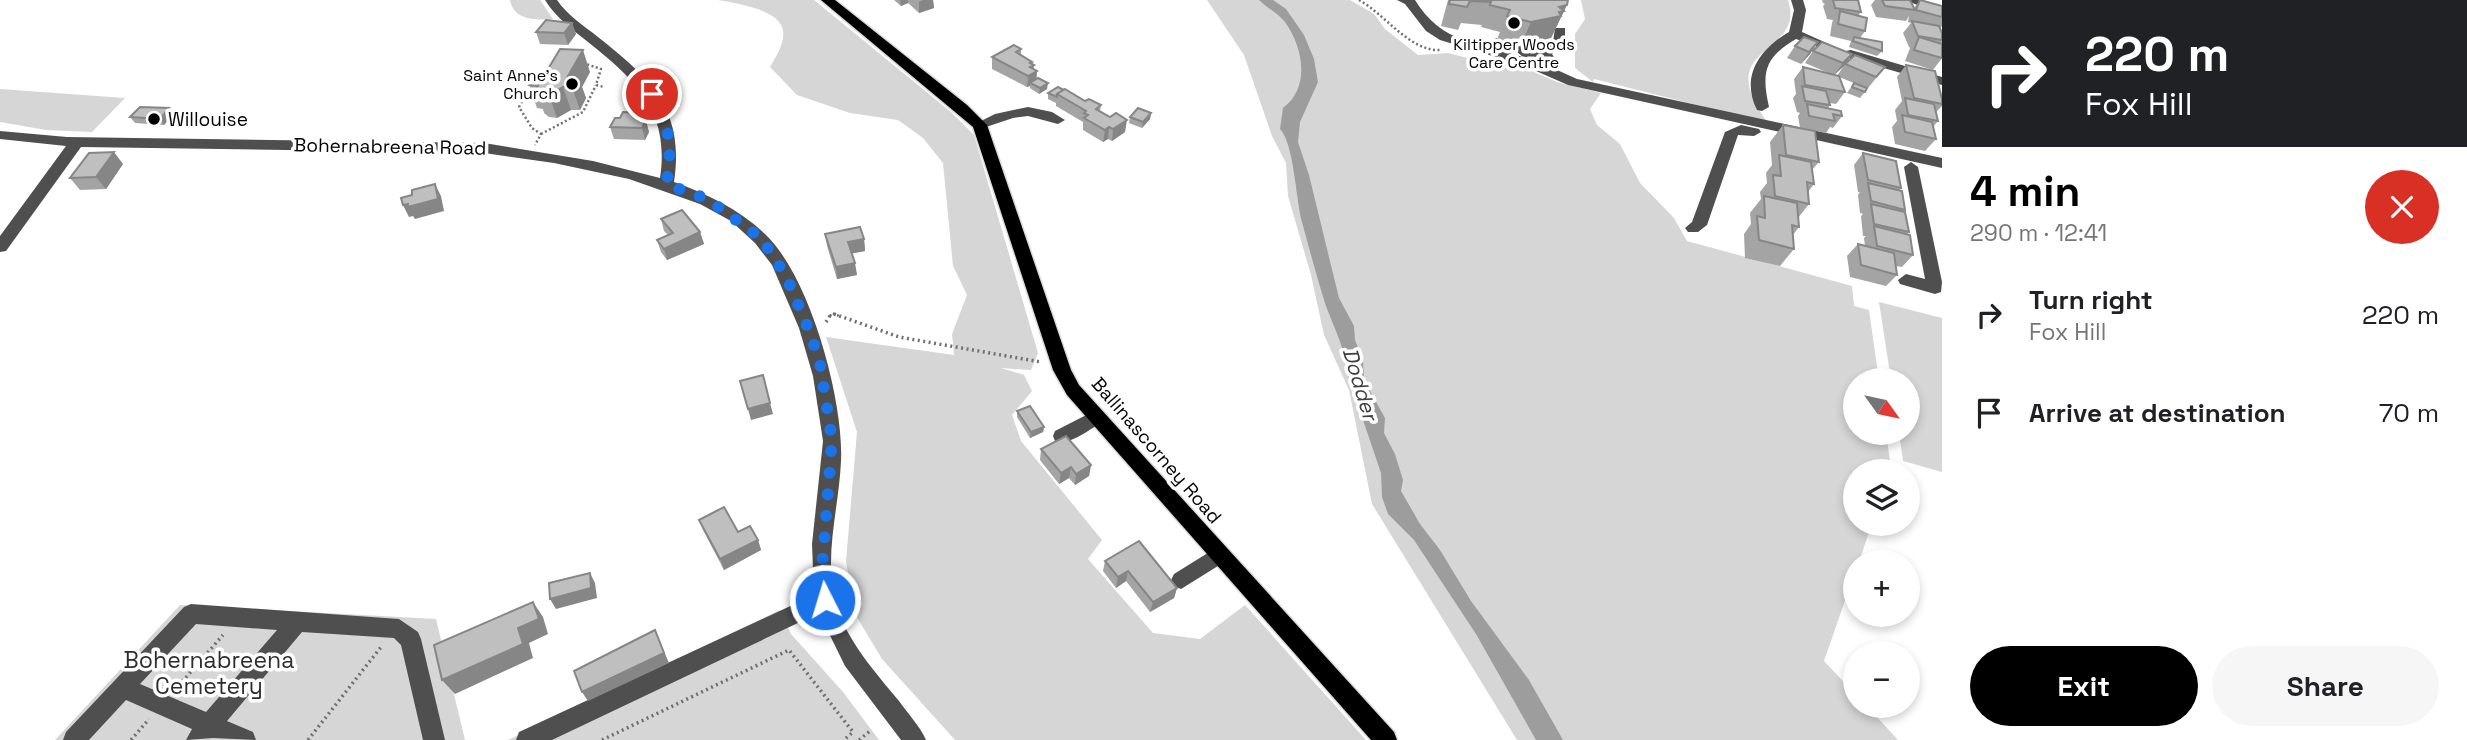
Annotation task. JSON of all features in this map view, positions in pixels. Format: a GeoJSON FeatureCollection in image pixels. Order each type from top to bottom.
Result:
{"type":"FeatureCollection","features":[{"type":"Feature","properties":{"kind":"main road"},"geometry":{"type":"LineString","coordinates":[[827,0],[976,121]]}},
{"type":"Feature","properties":{"kind":"main road","name":"Ballinascorney Road"},"geometry":{"type":"LineString","coordinates":[[976,121],[1058,359],[1073,390],[1385,740]]}},
{"type":"Feature","properties":{"kind":"street"},"geometry":{"type":"LineString","coordinates":[[551,0],[570,24],[646,85],[659,103],[669,135],[670,170],[666,184]]}},
{"type":"Feature","properties":{"kind":"street"},"geometry":{"type":"LineString","coordinates":[[1403,0],[1409,1],[1411,9],[1430,30],[1453,42],[1533,58],[1559,43],[1560,31]]}},
{"type":"Feature","properties":{"kind":"street"},"geometry":{"type":"LineString","coordinates":[[1795,34],[1800,10],[1797,0]]}},
{"type":"Feature","properties":{"kind":"street"},"geometry":{"type":"LineString","coordinates":[[1911,0],[1942,11]]}},
{"type":"Feature","properties":{"kind":"street"},"geometry":{"type":"LineString","coordinates":[[1930,0],[1942,2]]}},
{"type":"Feature","properties":{"kind":"street"},"geometry":{"type":"LineString","coordinates":[[1762,107],[1757,71],[1764,57],[1779,42],[1795,34],[1871,61],[1942,81]]}},
{"type":"Feature","properties":{"kind":"street"},"geometry":{"type":"LineString","coordinates":[[1496,42],[1522,49],[1548,72],[1573,82],[1942,163]]}},
{"type":"Feature","properties":{"kind":"street"},"geometry":{"type":"LineString","coordinates":[[976,121],[1015,101]]}},
{"type":"Feature","properties":{"kind":"street"},"geometry":{"type":"LineString","coordinates":[[976,121],[1023,110],[1037,110],[1058,120]]}},
{"type":"Feature","properties":{"kind":"street"},"geometry":{"type":"LineString","coordinates":[[1693,228],[1699,225],[1735,130],[1942,174]]}},
{"type":"Feature","properties":{"kind":"street","name":"Bohernabreena Road"},"geometry":{"type":"LineString","coordinates":[[0,135],[78,142],[249,139],[430,141],[526,153],[666,184],[707,199],[761,238],[786,276],[811,335],[820,364],[832,440],[822,569],[825,600],[834,629],[850,657],[915,740]]}},
{"type":"Feature","properties":{"kind":"street"},"geometry":{"type":"LineString","coordinates":[[0,247],[78,142]]}},
{"type":"Feature","properties":{"kind":"street"},"geometry":{"type":"LineString","coordinates":[[1906,280],[1935,288],[1911,167]]}},
{"type":"Feature","properties":{"kind":"street"},"geometry":{"type":"LineString","coordinates":[[1062,436],[1096,417]]}},
{"type":"Feature","properties":{"kind":"street"},"geometry":{"type":"LineString","coordinates":[[1181,580],[1219,555]]}},
{"type":"Feature","properties":{"kind":"street"},"geometry":{"type":"LineString","coordinates":[[527,740],[825,600]]}},
{"type":"Feature","properties":{"kind":"street"},"geometry":{"type":"LineString","coordinates":[[75,740],[191,614],[395,629],[410,639],[434,740]]}},
{"type":"Feature","properties":{"kind":"street"},"geometry":{"type":"LineString","coordinates":[[203,732],[297,622]]}},
{"type":"Feature","properties":{"kind":"street"},"geometry":{"type":"LineString","coordinates":[[123,688],[163,705],[203,732],[245,740]]}},
{"type":"Feature","properties":{"kind":"path"},"geometry":{"type":"LineString","coordinates":[[1359,0],[1381,13],[1404,36],[1424,49],[1439,51],[1453,42]]}},
{"type":"Feature","properties":{"kind":"path"},"geometry":{"type":"LineString","coordinates":[[526,153],[541,134],[583,112],[601,69],[580,62]]}},
{"type":"Feature","properties":{"kind":"path"},"geometry":{"type":"LineString","coordinates":[[596,85],[604,87]]}},
{"type":"Feature","properties":{"kind":"path"},"geometry":{"type":"LineString","coordinates":[[539,90],[527,93],[519,107],[532,128],[541,134]]}},
{"type":"Feature","properties":{"kind":"path"},"geometry":{"type":"LineString","coordinates":[[828,331],[825,319],[832,313],[900,337],[1041,362],[1058,359]]}},
{"type":"Feature","properties":{"kind":"path"},"geometry":{"type":"LineString","coordinates":[[131,740],[238,618]]}},
{"type":"Feature","properties":{"kind":"path"},"geometry":{"type":"LineString","coordinates":[[309,740],[395,629]]}},
{"type":"Feature","properties":{"kind":"path"},"geometry":{"type":"LineString","coordinates":[[602,740],[789,650],[853,732],[843,738],[844,740]]}},
{"type":"Feature","properties":{"kind":"path"},"geometry":{"type":"LineString","coordinates":[[859,740],[870,731]]}},
{"type":"Feature","properties":{"kind":"green space"},"geometry":{"type":"Polygon","coordinates":[[[510,0],[540,0],[553,19],[521,16],[512,7],[510,0]]]}},
{"type":"Feature","properties":{"kind":"green space"},"geometry":{"type":"Polygon","coordinates":[[[718,0],[814,0],[951,112],[974,135],[1038,353],[1031,370],[1001,368],[1024,375],[1032,391],[1012,415],[1021,441],[1102,540],[1088,559],[1153,633],[1200,639],[1245,605],[1366,740],[955,740],[882,659],[855,614],[846,561],[857,432],[826,337],[954,355],[952,334],[967,295],[953,266],[943,163],[923,138],[898,120],[850,113],[797,95],[770,67],[783,40],[780,23],[755,8],[718,0]]]}},
{"type":"Feature","properties":{"kind":"green space"},"geometry":{"type":"Polygon","coordinates":[[[1207,0],[1350,0],[1374,14],[1385,29],[1418,55],[1448,53],[1511,69],[1515,64],[1557,82],[1601,93],[1590,109],[1597,125],[1620,144],[1640,183],[1674,218],[1687,241],[1852,286],[1854,306],[1869,310],[1877,368],[1843,368],[1843,445],[1888,445],[1890,459],[1843,459],[1843,536],[1868,536],[1863,550],[1843,550],[1843,606],[1824,661],[1843,681],[1843,718],[1878,718],[1898,740],[1517,740],[1372,504],[1349,390],[1324,335],[1311,275],[1288,196],[1286,163],[1272,136],[1244,55],[1207,0]]]}},
{"type":"Feature","properties":{"kind":"green space"},"geometry":{"type":"Polygon","coordinates":[[[1581,0],[1788,0],[1790,18],[1784,32],[1753,64],[1748,78],[1752,97],[1768,123],[1594,79],[1593,82],[1575,68],[1575,34],[1585,19],[1581,0]]]}},
{"type":"Feature","properties":{"kind":"green space"},"geometry":{"type":"Polygon","coordinates":[[[0,89],[125,98],[92,132],[46,130],[0,122],[0,89]]]}},
{"type":"Feature","properties":{"kind":"green space"},"geometry":{"type":"Polygon","coordinates":[[[1879,302],[1942,318],[1942,472],[1920,466],[1920,459],[1903,459],[1901,445],[1920,445],[1920,368],[1889,368],[1879,302]]]}},
{"type":"Feature","properties":{"kind":"green space","name":"Bohernabreena Cemetery"},"geometry":{"type":"Polygon","coordinates":[[[180,605],[436,619],[465,740],[55,740],[180,605]]]}},
{"type":"Feature","properties":{"kind":"green space"},"geometry":{"type":"Polygon","coordinates":[[[780,610],[791,634],[843,692],[879,740],[508,740],[780,610]]]}},
{"type":"Feature","properties":{"kind":"water","name":"Dodder"},"geometry":{"type":"Polygon","coordinates":[[[1259,0],[1273,0],[1286,9],[1304,35],[1314,59],[1318,82],[1300,122],[1298,142],[1309,175],[1339,298],[1354,326],[1355,340],[1363,361],[1364,380],[1385,418],[1384,433],[1395,454],[1403,480],[1401,491],[1471,601],[1529,680],[1563,740],[1536,740],[1476,634],[1414,540],[1388,514],[1382,497],[1381,473],[1320,286],[1302,222],[1292,159],[1280,129],[1283,108],[1298,89],[1301,78],[1300,55],[1285,22],[1259,0]]]}},
{"type":"Feature","properties":{"kind":"building"},"geometry":{"type":"Polygon","coordinates":[[[1450,0],[1568,0],[1567,5],[1559,7],[1564,11],[1559,12],[1561,16],[1531,22],[1507,16],[1510,10],[1490,5],[1491,2],[1470,1],[1467,7],[1449,4],[1450,0]]]}},
{"type":"Feature","properties":{"kind":"building"},"geometry":{"type":"Polygon","coordinates":[[[1833,0],[1858,0],[1861,12],[1835,8],[1833,0]]]}},
{"type":"Feature","properties":{"kind":"building"},"geometry":{"type":"Polygon","coordinates":[[[1882,0],[1910,0],[1915,10],[1885,6],[1882,0]]]}},
{"type":"Feature","properties":{"kind":"building"},"geometry":{"type":"Polygon","coordinates":[[[1920,0],[1942,6],[1942,17],[1916,10],[1920,0]]]}},
{"type":"Feature","properties":{"kind":"building"},"geometry":{"type":"Polygon","coordinates":[[[1840,11],[1867,18],[1865,31],[1838,24],[1840,11]]]}},
{"type":"Feature","properties":{"kind":"building"},"geometry":{"type":"Polygon","coordinates":[[[546,20],[572,23],[564,33],[536,32],[546,20]]]}},
{"type":"Feature","properties":{"kind":"building"},"geometry":{"type":"Polygon","coordinates":[[[1912,21],[1939,26],[1942,40],[1918,36],[1912,21]]]}},
{"type":"Feature","properties":{"kind":"building"},"geometry":{"type":"Polygon","coordinates":[[[1804,37],[1818,42],[1809,52],[1795,46],[1804,37]]]}},
{"type":"Feature","properties":{"kind":"building"},"geometry":{"type":"Polygon","coordinates":[[[1854,37],[1882,42],[1882,51],[1853,41],[1854,37]]]}},
{"type":"Feature","properties":{"kind":"building"},"geometry":{"type":"Polygon","coordinates":[[[1919,37],[1942,44],[1942,58],[1914,50],[1919,37]]]}},
{"type":"Feature","properties":{"kind":"building"},"geometry":{"type":"Polygon","coordinates":[[[1822,42],[1852,54],[1843,63],[1813,51],[1822,42]]]}},
{"type":"Feature","properties":{"kind":"building"},"geometry":{"type":"Polygon","coordinates":[[[1014,45],[1021,49],[1016,52],[1032,62],[1030,63],[1034,65],[1030,67],[1037,71],[1028,76],[992,57],[1014,45]]]}},
{"type":"Feature","properties":{"kind":"building"},"geometry":{"type":"Polygon","coordinates":[[[560,49],[583,50],[568,76],[578,76],[572,87],[563,87],[549,95],[541,94],[536,90],[538,86],[529,85],[536,74],[545,74],[560,49]]]}},
{"type":"Feature","properties":{"kind":"building"},"geometry":{"type":"Polygon","coordinates":[[[1855,55],[1885,67],[1876,77],[1845,64],[1855,55]]]}},
{"type":"Feature","properties":{"kind":"building"},"geometry":{"type":"Polygon","coordinates":[[[1906,65],[1935,71],[1942,104],[1914,98],[1906,65]]]}},
{"type":"Feature","properties":{"kind":"building"},"geometry":{"type":"Polygon","coordinates":[[[1803,67],[1839,76],[1845,92],[1805,85],[1803,67]]]}},
{"type":"Feature","properties":{"kind":"building"},"geometry":{"type":"Polygon","coordinates":[[[1038,78],[1048,83],[1040,88],[1030,83],[1038,78]]]}},
{"type":"Feature","properties":{"kind":"building"},"geometry":{"type":"Polygon","coordinates":[[[1854,83],[1867,88],[1865,92],[1852,87],[1854,83]]]}},
{"type":"Feature","properties":{"kind":"building"},"geometry":{"type":"Polygon","coordinates":[[[1802,86],[1826,91],[1830,105],[1805,101],[1802,86]]]}},
{"type":"Feature","properties":{"kind":"building"},"geometry":{"type":"Polygon","coordinates":[[[1058,87],[1064,90],[1057,94],[1057,97],[1048,93],[1058,87]]]}},
{"type":"Feature","properties":{"kind":"building"},"geometry":{"type":"Polygon","coordinates":[[[1065,89],[1085,101],[1089,99],[1101,105],[1096,109],[1110,117],[1116,113],[1127,120],[1113,129],[1109,127],[1105,130],[1084,118],[1088,115],[1084,113],[1086,111],[1057,94],[1065,89]]]}},
{"type":"Feature","properties":{"kind":"building"},"geometry":{"type":"Polygon","coordinates":[[[1905,98],[1934,104],[1938,121],[1908,115],[1905,98]]]}},
{"type":"Feature","properties":{"kind":"building"},"geometry":{"type":"Polygon","coordinates":[[[1807,104],[1841,111],[1842,116],[1833,114],[1835,121],[1809,116],[1807,104]]]}},
{"type":"Feature","properties":{"kind":"building"},"geometry":{"type":"Polygon","coordinates":[[[140,107],[169,108],[160,119],[130,117],[140,107]]]}},
{"type":"Feature","properties":{"kind":"building"},"geometry":{"type":"Polygon","coordinates":[[[1138,108],[1151,113],[1143,122],[1130,117],[1138,108]]]}},
{"type":"Feature","properties":{"kind":"building"},"geometry":{"type":"Polygon","coordinates":[[[623,112],[642,113],[640,119],[646,120],[642,128],[610,127],[615,118],[620,118],[623,112]]]}},
{"type":"Feature","properties":{"kind":"building"},"geometry":{"type":"Polygon","coordinates":[[[1902,115],[1932,122],[1936,139],[1905,132],[1902,115]]]}},
{"type":"Feature","properties":{"kind":"building"},"geometry":{"type":"Polygon","coordinates":[[[1783,125],[1815,131],[1819,162],[1786,155],[1783,125]]]}},
{"type":"Feature","properties":{"kind":"building"},"geometry":{"type":"Polygon","coordinates":[[[114,152],[96,177],[70,178],[89,153],[114,152]]]}},
{"type":"Feature","properties":{"kind":"building"},"geometry":{"type":"Polygon","coordinates":[[[1863,153],[1896,161],[1901,188],[1868,180],[1863,153]]]}},
{"type":"Feature","properties":{"kind":"building"},"geometry":{"type":"Polygon","coordinates":[[[1779,155],[1811,162],[1814,184],[1807,182],[1809,204],[1775,196],[1773,175],[1781,176],[1779,155]]]}},
{"type":"Feature","properties":{"kind":"building"},"geometry":{"type":"Polygon","coordinates":[[[1868,183],[1902,191],[1905,210],[1871,201],[1868,183]]]}},
{"type":"Feature","properties":{"kind":"building"},"geometry":{"type":"Polygon","coordinates":[[[435,184],[438,199],[408,207],[408,204],[403,205],[401,198],[412,195],[412,190],[435,184]]]}},
{"type":"Feature","properties":{"kind":"building"},"geometry":{"type":"Polygon","coordinates":[[[1764,196],[1797,203],[1799,227],[1792,225],[1794,249],[1759,240],[1757,216],[1765,218],[1764,196]]]}},
{"type":"Feature","properties":{"kind":"building"},"geometry":{"type":"Polygon","coordinates":[[[1871,204],[1905,212],[1909,232],[1874,224],[1871,204]]]}},
{"type":"Feature","properties":{"kind":"building"},"geometry":{"type":"Polygon","coordinates":[[[682,210],[700,232],[664,249],[657,240],[673,233],[661,219],[682,210]]]}},
{"type":"Feature","properties":{"kind":"building"},"geometry":{"type":"Polygon","coordinates":[[[1874,226],[1910,235],[1913,255],[1877,246],[1874,226]]]}},
{"type":"Feature","properties":{"kind":"building"},"geometry":{"type":"Polygon","coordinates":[[[860,227],[864,239],[848,242],[855,263],[836,267],[825,234],[860,227]]]}},
{"type":"Feature","properties":{"kind":"building"},"geometry":{"type":"Polygon","coordinates":[[[1858,244],[1894,253],[1897,275],[1861,265],[1858,244]]]}},
{"type":"Feature","properties":{"kind":"building"},"geometry":{"type":"Polygon","coordinates":[[[763,375],[770,403],[748,409],[740,381],[763,375]]]}},
{"type":"Feature","properties":{"kind":"building"},"geometry":{"type":"Polygon","coordinates":[[[1030,406],[1044,427],[1031,432],[1017,411],[1030,406]]]}},
{"type":"Feature","properties":{"kind":"building"},"geometry":{"type":"Polygon","coordinates":[[[1066,436],[1091,465],[1076,474],[1071,467],[1061,473],[1041,449],[1066,436]]]}},
{"type":"Feature","properties":{"kind":"building"},"geometry":{"type":"Polygon","coordinates":[[[724,507],[738,532],[750,526],[758,540],[720,559],[699,520],[724,507]]]}},
{"type":"Feature","properties":{"kind":"building"},"geometry":{"type":"Polygon","coordinates":[[[1139,541],[1177,588],[1153,602],[1128,571],[1118,577],[1105,561],[1139,541]]]}},
{"type":"Feature","properties":{"kind":"building"},"geometry":{"type":"Polygon","coordinates":[[[590,573],[591,588],[550,599],[549,583],[590,573]]]}},
{"type":"Feature","properties":{"kind":"building"},"geometry":{"type":"Polygon","coordinates":[[[533,602],[539,619],[518,628],[523,644],[442,680],[434,645],[533,602]]]}},
{"type":"Feature","properties":{"kind":"building"},"geometry":{"type":"Polygon","coordinates":[[[655,630],[664,653],[582,692],[574,671],[655,630]]]}},
{"type":"Feature","properties":{"kind":"place","name":"Kiltipper Woods Care Centre"},"geometry":{"type":"Point","coordinates":[1514,23]}},
{"type":"Feature","properties":{"kind":"place","name":"Saint Anne's Church"},"geometry":{"type":"Point","coordinates":[572,84]}},
{"type":"Feature","properties":{"kind":"place","name":"Willouise"},"geometry":{"type":"Point","coordinates":[154,119]}},
{"type":"Feature","properties":{"kind":"route"},"geometry":{"type":"LineString","coordinates":[[652,94],[659,103],[669,135],[670,170],[666,184],[707,199],[761,238],[786,276],[811,335],[820,364],[832,440],[822,569],[825,600]]}}]}
